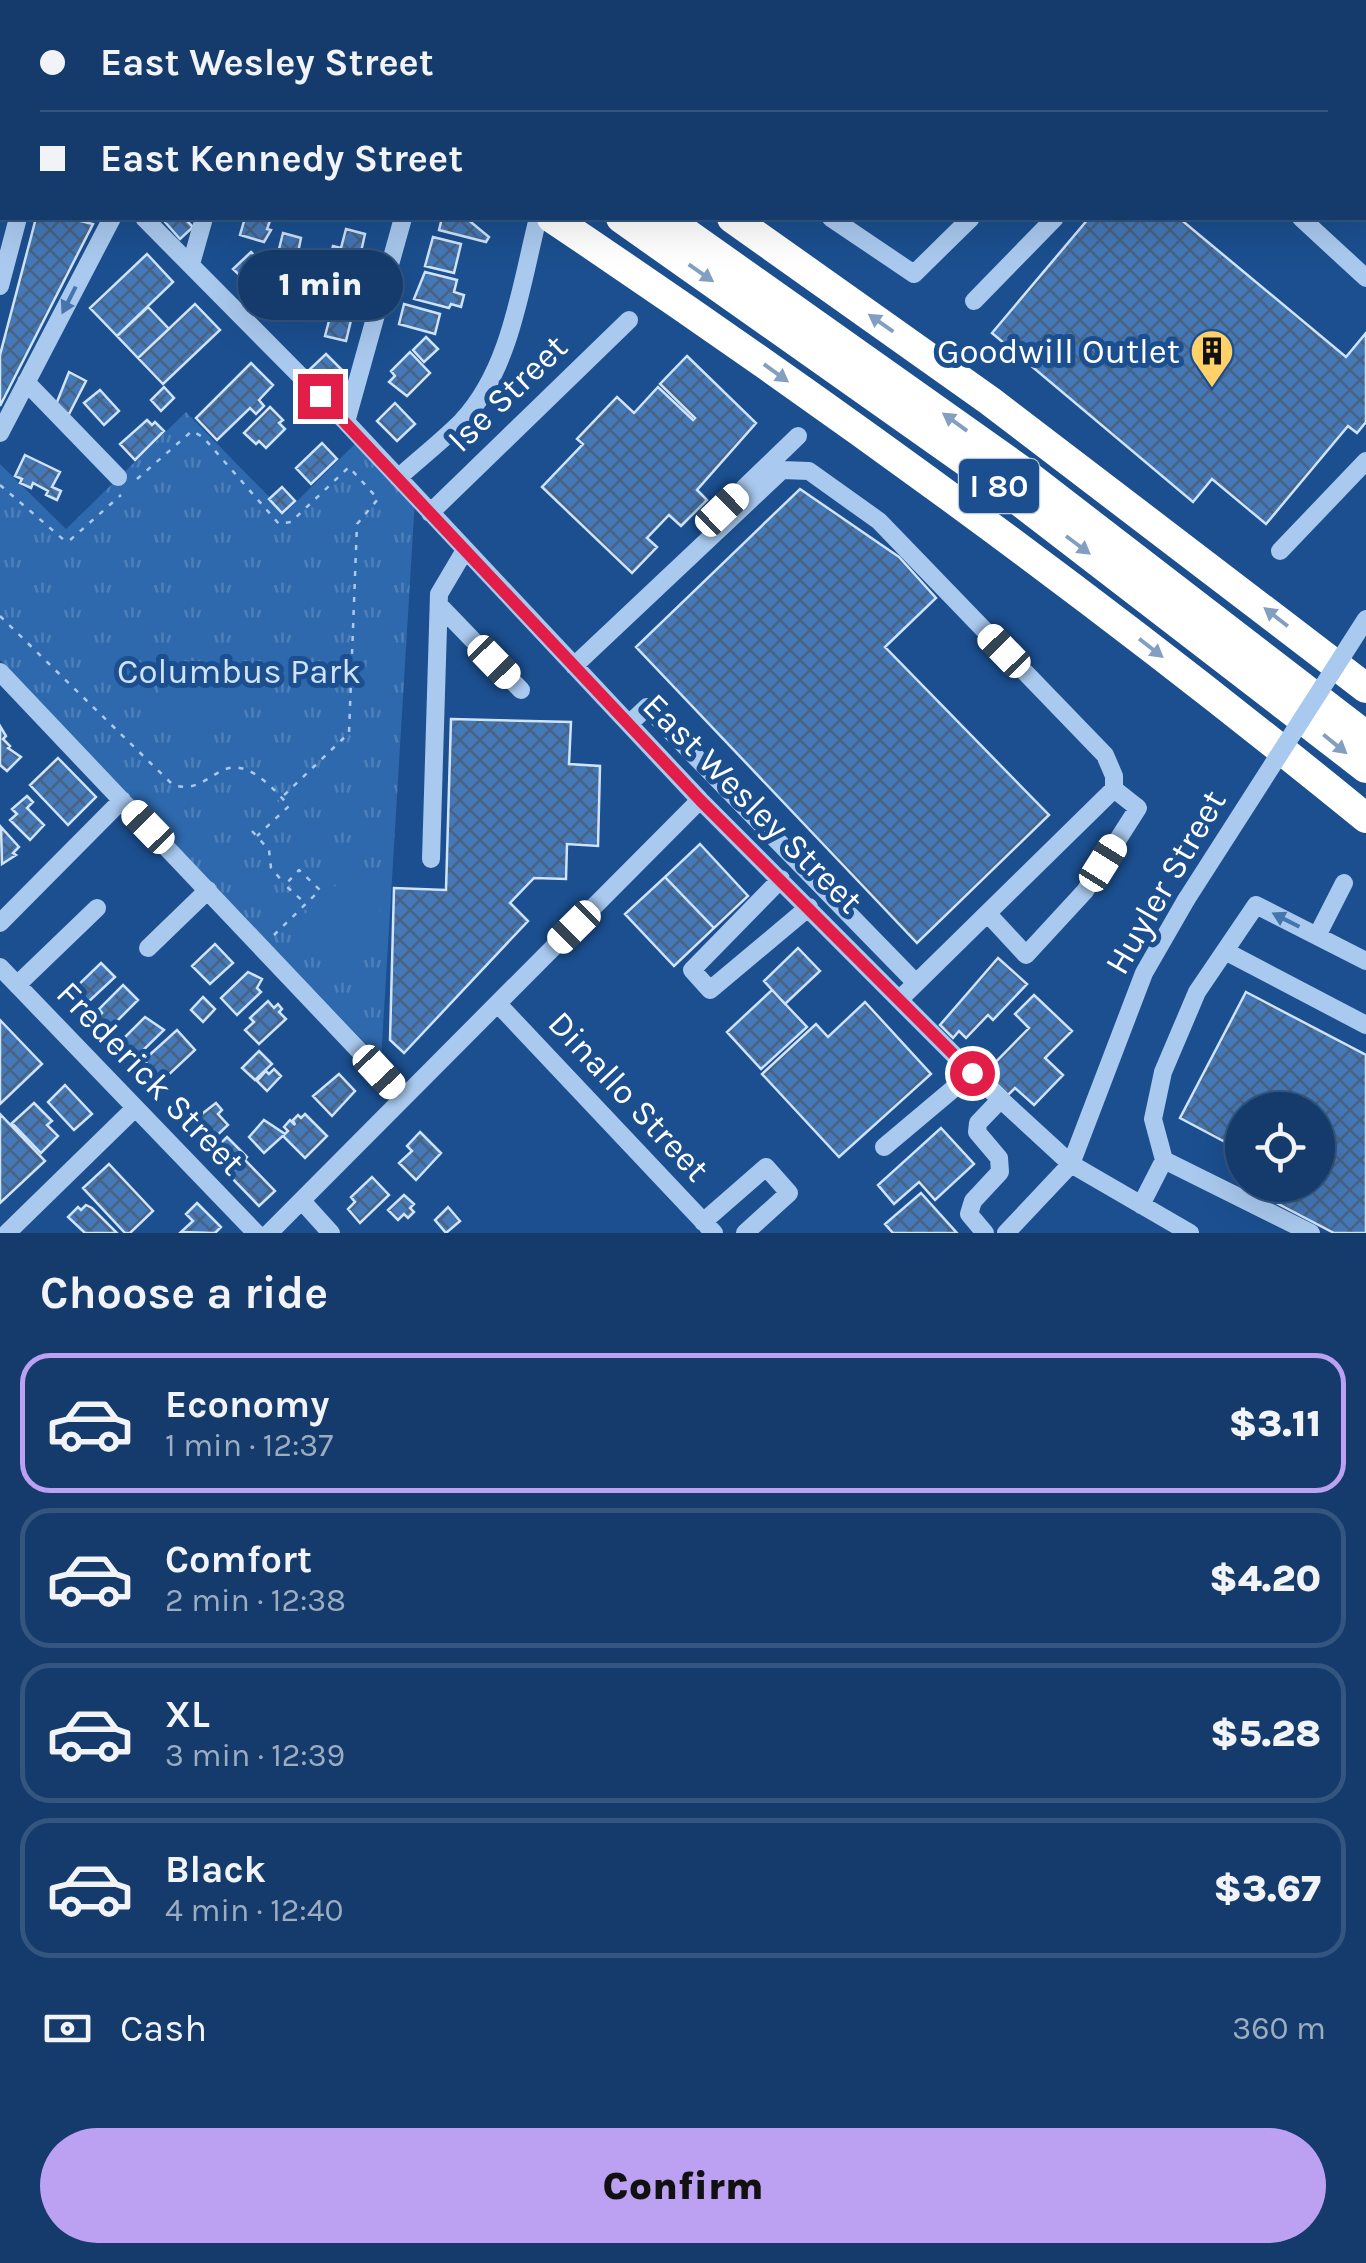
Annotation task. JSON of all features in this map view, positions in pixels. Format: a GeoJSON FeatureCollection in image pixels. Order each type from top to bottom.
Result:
{"type":"FeatureCollection","features":[{"type":"Feature","properties":{"kind":"highway","name":"I 80"},"geometry":{"type":"LineString","coordinates":[[555,220],[725,336],[974,515],[1151,648],[1366,818]]}},
{"type":"Feature","properties":{"kind":"highway","name":"I 80"},"geometry":{"type":"LineString","coordinates":[[624,220],[1018,500],[1366,768]]}},
{"type":"Feature","properties":{"kind":"highway","name":"I 80"},"geometry":{"type":"LineString","coordinates":[[669,220],[1018,468],[1366,736]]}},
{"type":"Feature","properties":{"kind":"highway","name":"I 80"},"geometry":{"type":"LineString","coordinates":[[735,220],[990,401],[1366,688]]}},
{"type":"Feature","properties":{"kind":"street"},"geometry":{"type":"LineString","coordinates":[[0,286],[17,220]]}},
{"type":"Feature","properties":{"kind":"street"},"geometry":{"type":"LineString","coordinates":[[0,434],[111,220]]}},
{"type":"Feature","properties":{"kind":"street","name":"East Wesley Street"},"geometry":{"type":"LineString","coordinates":[[146,220],[346,422],[700,800],[972,1073],[1071,1164],[1188,1232]]}},
{"type":"Feature","properties":{"kind":"street"},"geometry":{"type":"LineString","coordinates":[[190,264],[203,220]]}},
{"type":"Feature","properties":{"kind":"street"},"geometry":{"type":"LineString","coordinates":[[346,422],[402,220]]}},
{"type":"Feature","properties":{"kind":"street"},"geometry":{"type":"LineString","coordinates":[[398,478],[463,420],[482,393],[511,324],[538,220]]}},
{"type":"Feature","properties":{"kind":"street"},"geometry":{"type":"LineString","coordinates":[[834,220],[914,274],[968,220]]}},
{"type":"Feature","properties":{"kind":"street"},"geometry":{"type":"LineString","coordinates":[[974,301],[1052,220]]}},
{"type":"Feature","properties":{"kind":"street"},"geometry":{"type":"LineString","coordinates":[[1302,220],[1366,278]]}},
{"type":"Feature","properties":{"kind":"street","name":"Ise Street"},"geometry":{"type":"LineString","coordinates":[[430,512],[629,320]]}},
{"type":"Feature","properties":{"kind":"street"},"geometry":{"type":"LineString","coordinates":[[26,382],[118,477]]}},
{"type":"Feature","properties":{"kind":"street"},"geometry":{"type":"LineString","coordinates":[[571,663],[798,436]]}},
{"type":"Feature","properties":{"kind":"street"},"geometry":{"type":"LineString","coordinates":[[1280,550],[1366,461]]}},
{"type":"Feature","properties":{"kind":"street"},"geometry":{"type":"LineString","coordinates":[[571,663],[782,470],[809,471],[879,521],[1106,755],[1114,776],[1114,789],[899,1000]]}},
{"type":"Feature","properties":{"kind":"street"},"geometry":{"type":"LineString","coordinates":[[430,859],[439,594],[465,550]]}},
{"type":"Feature","properties":{"kind":"street"},"geometry":{"type":"LineString","coordinates":[[439,605],[521,690]]}},
{"type":"Feature","properties":{"kind":"street","name":"Huyler Street"},"geometry":{"type":"LineString","coordinates":[[1006,1233],[1071,1164],[1144,973],[1186,900],[1366,619]]}},
{"type":"Feature","properties":{"kind":"street"},"geometry":{"type":"LineString","coordinates":[[0,672],[402,1098]]}},
{"type":"Feature","properties":{"kind":"street"},"geometry":{"type":"LineString","coordinates":[[629,724],[647,708],[916,984]]}},
{"type":"Feature","properties":{"kind":"street"},"geometry":{"type":"LineString","coordinates":[[988,914],[1026,955],[1085,890],[1138,808],[1114,789]]}},
{"type":"Feature","properties":{"kind":"street"},"geometry":{"type":"LineString","coordinates":[[0,923],[122,800]]}},
{"type":"Feature","properties":{"kind":"street"},"geometry":{"type":"LineString","coordinates":[[269,1233],[700,800]]}},
{"type":"Feature","properties":{"kind":"street"},"geometry":{"type":"LineString","coordinates":[[780,878],[692,970],[710,990],[809,907]]}},
{"type":"Feature","properties":{"kind":"street"},"geometry":{"type":"LineString","coordinates":[[1317,936],[1344,882]]}},
{"type":"Feature","properties":{"kind":"street"},"geometry":{"type":"LineString","coordinates":[[148,948],[208,890]]}},
{"type":"Feature","properties":{"kind":"street"},"geometry":{"type":"LineString","coordinates":[[1141,1205],[1164,1160],[1153,1119],[1163,1072],[1197,992],[1256,905],[1366,960]]}},
{"type":"Feature","properties":{"kind":"street"},"geometry":{"type":"LineString","coordinates":[[17,985],[97,908]]}},
{"type":"Feature","properties":{"kind":"street"},"geometry":{"type":"LineString","coordinates":[[1225,951],[1366,1025]]}},
{"type":"Feature","properties":{"kind":"street","name":"Frederick Street"},"geometry":{"type":"LineString","coordinates":[[0,967],[256,1233]]}},
{"type":"Feature","properties":{"kind":"street","name":"Dinallo Street"},"geometry":{"type":"LineString","coordinates":[[498,1004],[708,1228]]}},
{"type":"Feature","properties":{"kind":"street"},"geometry":{"type":"LineString","coordinates":[[884,1147],[972,1073]]}},
{"type":"Feature","properties":{"kind":"street"},"geometry":{"type":"LineString","coordinates":[[986,1233],[969,1214],[974,1201],[1000,1172],[1000,1158],[977,1132],[978,1123],[1000,1100]]}},
{"type":"Feature","properties":{"kind":"street"},"geometry":{"type":"LineString","coordinates":[[7,1233],[134,1109]]}},
{"type":"Feature","properties":{"kind":"street"},"geometry":{"type":"LineString","coordinates":[[1164,1160],[1311,1233]]}},
{"type":"Feature","properties":{"kind":"street"},"geometry":{"type":"LineString","coordinates":[[708,1228],[766,1168],[789,1193],[745,1233]]}},
{"type":"Feature","properties":{"kind":"street"},"geometry":{"type":"LineString","coordinates":[[302,1201],[332,1233]]}},
{"type":"Feature","properties":{"kind":"path"},"geometry":{"type":"LineString","coordinates":[[0,488],[69,541],[186,432],[203,438],[279,524],[292,522],[350,467],[378,499],[357,524],[351,726],[340,745],[280,799]]}},
{"type":"Feature","properties":{"kind":"path"},"geometry":{"type":"LineString","coordinates":[[0,616],[173,785],[186,788],[221,769],[240,768],[256,773],[289,806],[257,836]]}},
{"type":"Feature","properties":{"kind":"path"},"geometry":{"type":"LineString","coordinates":[[252,831],[269,850],[271,868],[306,904]]}},
{"type":"Feature","properties":{"kind":"path"},"geometry":{"type":"LineString","coordinates":[[262,946],[320,890],[299,870],[285,884]]}},
{"type":"Feature","properties":{"kind":"green space","name":"Columbus Park"},"geometry":{"type":"Polygon","coordinates":[[[186,412],[285,513],[358,441],[415,499],[381,1060],[0,660],[0,464],[66,529],[186,412]]]}},
{"type":"Feature","properties":{"kind":"green space"},"geometry":{"type":"Polygon","coordinates":[[[368,638],[396,640],[392,702],[365,700],[368,638]]]}},
{"type":"Feature","properties":{"kind":"green space"},"geometry":{"type":"Polygon","coordinates":[[[183,667],[203,669],[222,677],[239,700],[240,711],[194,749],[160,711],[156,697],[167,679],[183,667]]]}},
{"type":"Feature","properties":{"kind":"green space"},"geometry":{"type":"Polygon","coordinates":[[[347,875],[387,918],[329,971],[290,928],[347,875]]]}},
{"type":"Feature","properties":{"kind":"building"},"geometry":{"type":"Polygon","coordinates":[[[35,220],[93,224],[0,406],[0,355],[35,220]]]}},
{"type":"Feature","properties":{"kind":"building"},"geometry":{"type":"Polygon","coordinates":[[[186,220],[193,227],[180,239],[165,222],[186,220]]]}},
{"type":"Feature","properties":{"kind":"building"},"geometry":{"type":"Polygon","coordinates":[[[244,220],[270,220],[267,229],[271,230],[264,242],[240,235],[244,220]]]}},
{"type":"Feature","properties":{"kind":"building"},"geometry":{"type":"Polygon","coordinates":[[[442,220],[468,220],[489,237],[486,242],[439,230],[442,220]]]}},
{"type":"Feature","properties":{"kind":"building","name":"Goodwill Outlet"},"geometry":{"type":"Polygon","coordinates":[[[1087,220],[1181,220],[1346,357],[1366,333],[1366,422],[1357,433],[1348,426],[1266,524],[1212,479],[1193,502],[992,333],[1087,220]]]}},
{"type":"Feature","properties":{"kind":"building"},"geometry":{"type":"Polygon","coordinates":[[[346,229],[365,234],[359,261],[331,255],[333,246],[341,248],[346,229]]]}},
{"type":"Feature","properties":{"kind":"building"},"geometry":{"type":"Polygon","coordinates":[[[283,233],[301,238],[297,258],[278,253],[283,233]]]}},
{"type":"Feature","properties":{"kind":"building"},"geometry":{"type":"Polygon","coordinates":[[[433,237],[461,244],[454,273],[425,266],[433,237]]]}},
{"type":"Feature","properties":{"kind":"building"},"geometry":{"type":"Polygon","coordinates":[[[251,252],[272,273],[255,290],[233,269],[251,252]]]}},
{"type":"Feature","properties":{"kind":"building"},"geometry":{"type":"Polygon","coordinates":[[[147,254],[173,282],[117,336],[90,308],[147,254]]]}},
{"type":"Feature","properties":{"kind":"building"},"geometry":{"type":"Polygon","coordinates":[[[327,268],[364,278],[357,303],[321,294],[327,268]]]}},
{"type":"Feature","properties":{"kind":"building"},"geometry":{"type":"Polygon","coordinates":[[[425,272],[457,280],[454,292],[464,295],[461,307],[414,299],[425,272]]]}},
{"type":"Feature","properties":{"kind":"building"},"geometry":{"type":"Polygon","coordinates":[[[195,304],[220,330],[163,384],[138,358],[195,304]]]}},
{"type":"Feature","properties":{"kind":"building"},"geometry":{"type":"Polygon","coordinates":[[[404,304],[440,314],[435,334],[399,324],[404,304]]]}},
{"type":"Feature","properties":{"kind":"building"},"geometry":{"type":"Polygon","coordinates":[[[321,305],[353,312],[346,341],[325,336],[330,317],[319,314],[321,305]]]}},
{"type":"Feature","properties":{"kind":"building"},"geometry":{"type":"Polygon","coordinates":[[[148,307],[169,329],[138,358],[117,336],[148,307]]]}},
{"type":"Feature","properties":{"kind":"building"},"geometry":{"type":"Polygon","coordinates":[[[426,337],[438,349],[424,362],[413,350],[426,337]]]}},
{"type":"Feature","properties":{"kind":"building"},"geometry":{"type":"Polygon","coordinates":[[[410,352],[430,373],[407,396],[389,382],[395,376],[391,371],[410,352]]]}},
{"type":"Feature","properties":{"kind":"building"},"geometry":{"type":"Polygon","coordinates":[[[326,354],[345,373],[326,391],[307,372],[326,354]]]}},
{"type":"Feature","properties":{"kind":"building"},"geometry":{"type":"Polygon","coordinates":[[[687,356],[756,423],[697,490],[707,500],[681,526],[669,515],[647,538],[657,547],[632,573],[542,487],[583,444],[577,439],[617,397],[634,413],[658,387],[693,420],[660,384],[687,356]]]}},
{"type":"Feature","properties":{"kind":"building"},"geometry":{"type":"Polygon","coordinates":[[[251,363],[273,385],[259,400],[264,406],[256,414],[250,408],[217,440],[196,418],[251,363]]]}},
{"type":"Feature","properties":{"kind":"building"},"geometry":{"type":"Polygon","coordinates":[[[69,372],[86,381],[69,414],[55,407],[69,372]]]}},
{"type":"Feature","properties":{"kind":"building"},"geometry":{"type":"Polygon","coordinates":[[[164,387],[174,398],[161,411],[151,400],[164,387]]]}},
{"type":"Feature","properties":{"kind":"building"},"geometry":{"type":"Polygon","coordinates":[[[100,390],[119,411],[104,425],[84,403],[100,390]]]}},
{"type":"Feature","properties":{"kind":"building"},"geometry":{"type":"Polygon","coordinates":[[[395,403],[415,424],[397,441],[377,421],[395,403]]]}},
{"type":"Feature","properties":{"kind":"building"},"geometry":{"type":"Polygon","coordinates":[[[270,407],[283,420],[279,423],[285,429],[266,448],[244,433],[270,407]]]}},
{"type":"Feature","properties":{"kind":"building"},"geometry":{"type":"Polygon","coordinates":[[[147,420],[164,431],[135,460],[120,444],[147,420]]]}},
{"type":"Feature","properties":{"kind":"building"},"geometry":{"type":"Polygon","coordinates":[[[322,443],[337,459],[311,484],[296,468],[322,443]]]}},
{"type":"Feature","properties":{"kind":"building"},"geometry":{"type":"Polygon","coordinates":[[[25,455],[60,472],[52,487],[61,491],[57,500],[33,483],[31,488],[20,483],[22,479],[15,476],[25,455]]]}},
{"type":"Feature","properties":{"kind":"building"},"geometry":{"type":"Polygon","coordinates":[[[282,487],[295,501],[282,513],[269,499],[282,487]]]}},
{"type":"Feature","properties":{"kind":"building"},"geometry":{"type":"Polygon","coordinates":[[[800,489],[899,557],[936,598],[885,647],[1049,815],[917,943],[636,647],[800,489]]]}},
{"type":"Feature","properties":{"kind":"building"},"geometry":{"type":"Polygon","coordinates":[[[451,719],[571,722],[569,764],[600,766],[598,846],[567,844],[566,879],[534,878],[510,903],[528,921],[404,1053],[390,1040],[394,888],[446,890],[451,719]]]}},
{"type":"Feature","properties":{"kind":"building"},"geometry":{"type":"Polygon","coordinates":[[[0,726],[8,748],[21,757],[7,771],[0,765],[0,726]]]}},
{"type":"Feature","properties":{"kind":"building"},"geometry":{"type":"Polygon","coordinates":[[[58,758],[96,797],[68,825],[30,785],[58,758]]]}},
{"type":"Feature","properties":{"kind":"building"},"geometry":{"type":"Polygon","coordinates":[[[27,796],[33,802],[27,808],[44,825],[30,840],[10,820],[17,814],[12,809],[27,796]]]}},
{"type":"Feature","properties":{"kind":"building"},"geometry":{"type":"Polygon","coordinates":[[[1,827],[19,847],[13,853],[16,855],[2,864],[1,827]]]}},
{"type":"Feature","properties":{"kind":"building"},"geometry":{"type":"Polygon","coordinates":[[[700,844],[748,896],[714,928],[665,877],[700,844]]]}},
{"type":"Feature","properties":{"kind":"building"},"geometry":{"type":"Polygon","coordinates":[[[665,877],[714,928],[674,966],[625,914],[665,877]]]}},
{"type":"Feature","properties":{"kind":"building"},"geometry":{"type":"Polygon","coordinates":[[[215,944],[233,963],[210,984],[192,966],[215,944]]]}},
{"type":"Feature","properties":{"kind":"building"},"geometry":{"type":"Polygon","coordinates":[[[798,948],[820,971],[785,1004],[764,981],[798,948]]]}},
{"type":"Feature","properties":{"kind":"building"},"geometry":{"type":"Polygon","coordinates":[[[998,958],[1027,984],[993,1020],[988,1015],[966,1038],[959,1031],[953,1038],[940,1025],[998,958]]]}},
{"type":"Feature","properties":{"kind":"building"},"geometry":{"type":"Polygon","coordinates":[[[101,963],[115,977],[85,1005],[72,991],[101,963]]]}},
{"type":"Feature","properties":{"kind":"building"},"geometry":{"type":"Polygon","coordinates":[[[248,972],[262,979],[257,988],[261,992],[237,1015],[221,998],[248,972]]]}},
{"type":"Feature","properties":{"kind":"building"},"geometry":{"type":"Polygon","coordinates":[[[123,985],[138,1000],[109,1029],[97,1018],[102,1013],[99,1009],[123,985]]]}},
{"type":"Feature","properties":{"kind":"building"},"geometry":{"type":"Polygon","coordinates":[[[772,990],[807,1027],[761,1069],[727,1032],[772,990]]]}},
{"type":"Feature","properties":{"kind":"building"},"geometry":{"type":"Polygon","coordinates":[[[1246,992],[1366,1055],[1366,1233],[1334,1233],[1275,1202],[1335,1202],[1335,1092],[1225,1092],[1225,1142],[1180,1118],[1246,992]]]}},
{"type":"Feature","properties":{"kind":"building"},"geometry":{"type":"Polygon","coordinates":[[[1034,995],[1072,1031],[1045,1058],[1063,1075],[1034,1105],[1015,1088],[1008,1095],[985,1073],[1029,1028],[1015,1014],[1034,995]]]}},
{"type":"Feature","properties":{"kind":"building"},"geometry":{"type":"Polygon","coordinates":[[[203,997],[215,1009],[203,1022],[191,1010],[203,997]]]}},
{"type":"Feature","properties":{"kind":"building"},"geometry":{"type":"Polygon","coordinates":[[[268,1001],[274,1008],[278,1004],[286,1019],[259,1044],[245,1030],[254,1022],[250,1018],[268,1001]]]}},
{"type":"Feature","properties":{"kind":"building"},"geometry":{"type":"Polygon","coordinates":[[[865,1002],[931,1074],[839,1157],[762,1074],[816,1024],[828,1037],[865,1002]]]}},
{"type":"Feature","properties":{"kind":"building"},"geometry":{"type":"Polygon","coordinates":[[[145,1017],[164,1030],[134,1059],[118,1044],[145,1017]]]}},
{"type":"Feature","properties":{"kind":"building"},"geometry":{"type":"Polygon","coordinates":[[[0,1020],[42,1064],[0,1104],[0,1020]]]}},
{"type":"Feature","properties":{"kind":"building"},"geometry":{"type":"Polygon","coordinates":[[[177,1030],[195,1050],[161,1082],[144,1060],[177,1030]]]}},
{"type":"Feature","properties":{"kind":"building"},"geometry":{"type":"Polygon","coordinates":[[[259,1051],[272,1064],[255,1080],[242,1068],[259,1051]]]}},
{"type":"Feature","properties":{"kind":"building"},"geometry":{"type":"Polygon","coordinates":[[[274,1069],[281,1076],[267,1091],[257,1081],[274,1069]]]}},
{"type":"Feature","properties":{"kind":"building"},"geometry":{"type":"Polygon","coordinates":[[[339,1074],[355,1091],[332,1116],[313,1096],[339,1074]]]}},
{"type":"Feature","properties":{"kind":"building"},"geometry":{"type":"Polygon","coordinates":[[[65,1085],[92,1114],[74,1130],[48,1102],[65,1085]]]}},
{"type":"Feature","properties":{"kind":"building"},"geometry":{"type":"Polygon","coordinates":[[[34,1103],[52,1121],[47,1125],[58,1136],[41,1153],[12,1123],[34,1103]]]}},
{"type":"Feature","properties":{"kind":"building"},"geometry":{"type":"Polygon","coordinates":[[[216,1103],[222,1110],[218,1114],[228,1125],[210,1142],[201,1133],[196,1138],[185,1127],[216,1103]]]}},
{"type":"Feature","properties":{"kind":"building"},"geometry":{"type":"Polygon","coordinates":[[[0,1114],[45,1161],[0,1203],[0,1114]]]}},
{"type":"Feature","properties":{"kind":"building"},"geometry":{"type":"Polygon","coordinates":[[[305,1114],[327,1136],[305,1158],[283,1136],[290,1120],[295,1125],[293,1120],[305,1114]]]}},
{"type":"Feature","properties":{"kind":"building"},"geometry":{"type":"Polygon","coordinates":[[[264,1120],[285,1134],[264,1153],[249,1137],[264,1120]]]}},
{"type":"Feature","properties":{"kind":"building"},"geometry":{"type":"Polygon","coordinates":[[[941,1128],[974,1164],[935,1200],[919,1182],[894,1204],[878,1185],[941,1128]]]}},
{"type":"Feature","properties":{"kind":"building"},"geometry":{"type":"Polygon","coordinates":[[[420,1132],[441,1153],[416,1180],[399,1163],[412,1151],[407,1146],[420,1132]]]}},
{"type":"Feature","properties":{"kind":"building"},"geometry":{"type":"Polygon","coordinates":[[[227,1137],[247,1157],[241,1166],[246,1161],[275,1191],[259,1206],[229,1175],[234,1170],[214,1150],[227,1137]]]}},
{"type":"Feature","properties":{"kind":"building"},"geometry":{"type":"Polygon","coordinates":[[[109,1164],[153,1211],[130,1233],[125,1233],[83,1188],[109,1164]]]}},
{"type":"Feature","properties":{"kind":"building"},"geometry":{"type":"Polygon","coordinates":[[[372,1177],[389,1195],[360,1223],[348,1209],[355,1202],[351,1197],[372,1177]]]}},
{"type":"Feature","properties":{"kind":"building"},"geometry":{"type":"Polygon","coordinates":[[[921,1193],[957,1233],[893,1233],[885,1224],[921,1193]]]}},
{"type":"Feature","properties":{"kind":"building"},"geometry":{"type":"Polygon","coordinates":[[[404,1195],[414,1204],[410,1208],[414,1212],[398,1220],[388,1210],[404,1195]]]}},
{"type":"Feature","properties":{"kind":"building"},"geometry":{"type":"Polygon","coordinates":[[[197,1203],[221,1227],[215,1233],[181,1232],[193,1221],[186,1214],[197,1203]]]}},
{"type":"Feature","properties":{"kind":"building"},"geometry":{"type":"Polygon","coordinates":[[[86,1205],[117,1233],[85,1233],[68,1217],[86,1205]]]}},
{"type":"Feature","properties":{"kind":"building"},"geometry":{"type":"Polygon","coordinates":[[[448,1207],[460,1221],[446,1233],[435,1220],[448,1207]]]}},
{"type":"Feature","properties":{"kind":"place","name":"Goodwill Outlet"},"geometry":{"type":"Point","coordinates":[1212,389]}},
{"type":"Feature","properties":{"kind":"route"},"geometry":{"type":"LineString","coordinates":[[320,396],[700,800],[972,1073]]}}]}
